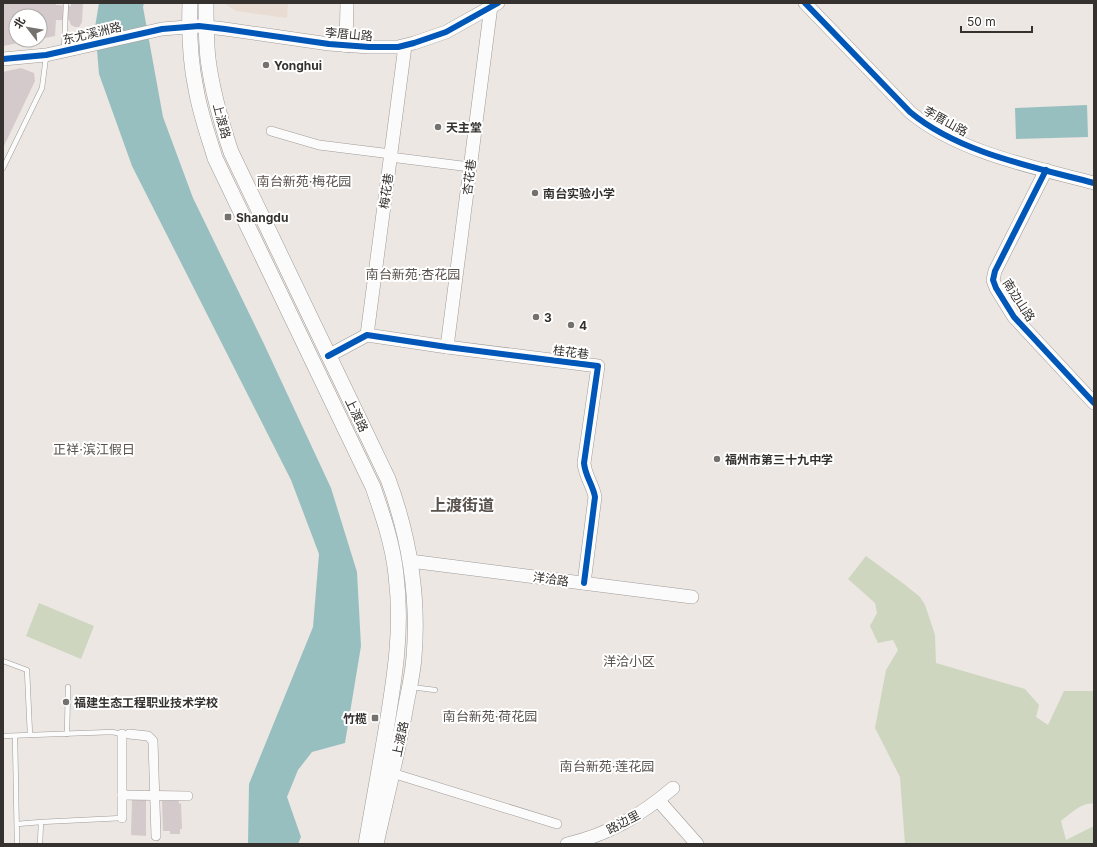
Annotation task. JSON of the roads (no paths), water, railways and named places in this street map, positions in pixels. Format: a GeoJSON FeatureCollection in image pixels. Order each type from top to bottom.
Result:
{"type":"FeatureCollection","features":[{"type":"Feature","properties":{"kind":"main road","name":"上渡路"},"geometry":{"type":"LineString","coordinates":[[190,3],[189,27],[196,91],[204,124],[216,158],[373,487],[383,516],[392,552],[398,598],[398,643],[390,707],[366,844]]}},
{"type":"Feature","properties":{"kind":"main road","name":"上渡路"},"geometry":{"type":"LineString","coordinates":[[206,3],[208,58],[217,104],[231,152],[388,480],[402,523],[410,561],[415,611],[414,658],[400,741],[376,844]]}},
{"type":"Feature","properties":{"kind":"street"},"geometry":{"type":"LineString","coordinates":[[346,46],[347,3]]}},
{"type":"Feature","properties":{"kind":"street","name":"李厝山路"},"geometry":{"type":"LineString","coordinates":[[805,3],[910,112],[925,124],[974,148],[1094,183]]}},
{"type":"Feature","properties":{"kind":"street","name":"李厝山路"},"geometry":{"type":"LineString","coordinates":[[189,27],[206,26],[346,46],[384,48],[405,46],[430,38],[450,30],[495,5]]}},
{"type":"Feature","properties":{"kind":"street","name":"杏花巷"},"geometry":{"type":"LineString","coordinates":[[447,347],[470,167],[495,5]]}},
{"type":"Feature","properties":{"kind":"street","name":"东尤溪洲路"},"geometry":{"type":"LineString","coordinates":[[3,59],[64,51],[162,29],[189,27]]}},
{"type":"Feature","properties":{"kind":"street","name":"梅花巷"},"geometry":{"type":"LineString","coordinates":[[367,336],[405,46]]}},
{"type":"Feature","properties":{"kind":"street"},"geometry":{"type":"LineString","coordinates":[[271,131],[319,145],[470,167]]}},
{"type":"Feature","properties":{"kind":"street","name":"南边山路"},"geometry":{"type":"LineString","coordinates":[[1046,170],[995,272],[993,280],[996,288],[1018,322],[1094,403]]}},
{"type":"Feature","properties":{"kind":"street"},"geometry":{"type":"LineString","coordinates":[[328,356],[367,336]]}},
{"type":"Feature","properties":{"kind":"street","name":"桂花巷"},"geometry":{"type":"LineString","coordinates":[[367,336],[598,366],[584,463],[586,474],[595,497],[584,583]]}},
{"type":"Feature","properties":{"kind":"street","name":"洋洽路"},"geometry":{"type":"LineString","coordinates":[[410,561],[692,597]]}},
{"type":"Feature","properties":{"kind":"street"},"geometry":{"type":"LineString","coordinates":[[122,818],[126,734],[148,736],[154,741],[156,836]]}},
{"type":"Feature","properties":{"kind":"street"},"geometry":{"type":"LineString","coordinates":[[392,773],[557,824]]}},
{"type":"Feature","properties":{"kind":"street","name":"路边里"},"geometry":{"type":"LineString","coordinates":[[567,844],[592,838],[618,827],[659,800],[673,788]]}},
{"type":"Feature","properties":{"kind":"street"},"geometry":{"type":"LineString","coordinates":[[122,795],[188,796]]}},
{"type":"Feature","properties":{"kind":"street"},"geometry":{"type":"LineString","coordinates":[[659,800],[697,844]]}},
{"type":"Feature","properties":{"kind":"lane"},"geometry":{"type":"LineString","coordinates":[[64,51],[66,3]]}},
{"type":"Feature","properties":{"kind":"lane"},"geometry":{"type":"LineString","coordinates":[[3,168],[42,88],[46,54]]}},
{"type":"Feature","properties":{"kind":"lane"},"geometry":{"type":"LineString","coordinates":[[3,661],[27,670],[30,735]]}},
{"type":"Feature","properties":{"kind":"lane"},"geometry":{"type":"LineString","coordinates":[[410,686],[435,690]]}},
{"type":"Feature","properties":{"kind":"lane"},"geometry":{"type":"LineString","coordinates":[[67,734],[68,687]]}},
{"type":"Feature","properties":{"kind":"lane"},"geometry":{"type":"LineString","coordinates":[[3,736],[112,732],[126,734]]}},
{"type":"Feature","properties":{"kind":"lane"},"geometry":{"type":"LineString","coordinates":[[14,736],[17,843]]}},
{"type":"Feature","properties":{"kind":"lane"},"geometry":{"type":"LineString","coordinates":[[17,824],[122,818]]}},
{"type":"Feature","properties":{"kind":"lane"},"geometry":{"type":"LineString","coordinates":[[40,844],[41,822]]}},
{"type":"Feature","properties":{"kind":"water"},"geometry":{"type":"Polygon","coordinates":[[[99,3],[144,3],[143,7],[163,117],[193,198],[264,344],[331,488],[357,572],[361,646],[345,743],[312,752],[298,770],[287,797],[301,837],[298,844],[248,844],[249,784],[313,627],[319,554],[291,480],[132,166],[99,74],[95,27],[99,3]]]}},
{"type":"Feature","properties":{"kind":"water"},"geometry":{"type":"Polygon","coordinates":[[[1087,105],[1088,137],[1016,139],[1015,108],[1087,105]]]}},
{"type":"Feature","properties":{"kind":"place","name":"Yonghui"},"geometry":{"type":"Point","coordinates":[266,65]}},
{"type":"Feature","properties":{"kind":"place","name":"天主堂"},"geometry":{"type":"Point","coordinates":[438,127]}},
{"type":"Feature","properties":{"kind":"place","name":"南台实验小学"},"geometry":{"type":"Point","coordinates":[535,193]}},
{"type":"Feature","properties":{"kind":"place","name":"Shangdu"},"geometry":{"type":"Point","coordinates":[228,217]}},
{"type":"Feature","properties":{"kind":"place","name":"3"},"geometry":{"type":"Point","coordinates":[536,317]}},
{"type":"Feature","properties":{"kind":"place","name":"4"},"geometry":{"type":"Point","coordinates":[571,325]}},
{"type":"Feature","properties":{"kind":"place","name":"福州市第三十九中学"},"geometry":{"type":"Point","coordinates":[717,459]}},
{"type":"Feature","properties":{"kind":"place","name":"福建生态工程职业技术学校"},"geometry":{"type":"Point","coordinates":[66,702]}},
{"type":"Feature","properties":{"kind":"place","name":"竹榄"},"geometry":{"type":"Point","coordinates":[375,718]}},
{"type":"Feature","properties":{"kind":"district","name":"南台新苑·梅花园"},"geometry":{"type":"Point","coordinates":[304,181]}},
{"type":"Feature","properties":{"kind":"district","name":"南台新苑·杏花园"},"geometry":{"type":"Point","coordinates":[413,274]}},
{"type":"Feature","properties":{"kind":"district","name":"正祥·滨江假日"},"geometry":{"type":"Point","coordinates":[94,449]}},
{"type":"Feature","properties":{"kind":"district","name":"上渡街道"},"geometry":{"type":"Point","coordinates":[462,505]}},
{"type":"Feature","properties":{"kind":"district","name":"洋洽小区"},"geometry":{"type":"Point","coordinates":[629,661]}},
{"type":"Feature","properties":{"kind":"district","name":"南台新苑·荷花园"},"geometry":{"type":"Point","coordinates":[490,716]}},
{"type":"Feature","properties":{"kind":"district","name":"南台新苑·莲花园"},"geometry":{"type":"Point","coordinates":[607,766]}}]}
